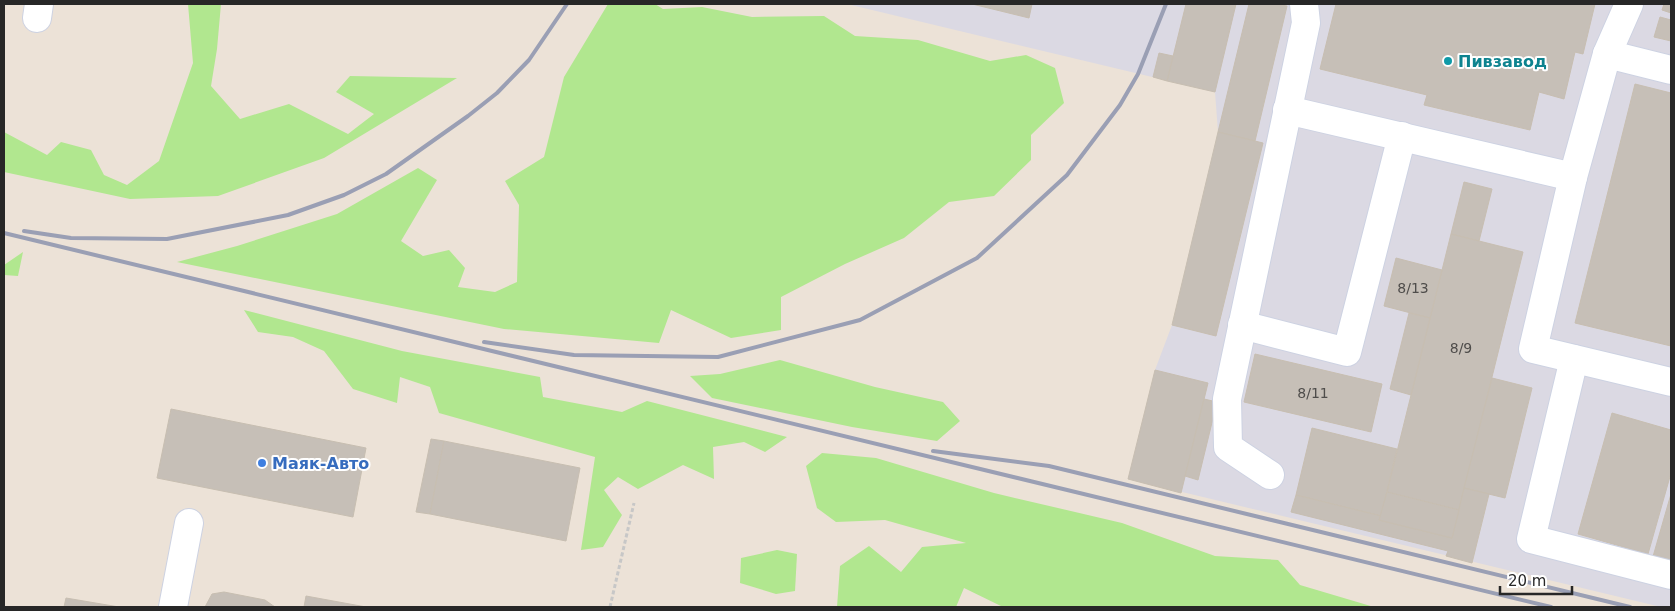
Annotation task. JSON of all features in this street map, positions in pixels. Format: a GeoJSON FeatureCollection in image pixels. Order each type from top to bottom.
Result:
{"type":"FeatureCollection","features":[{"type":"Feature","properties":{"kind":"lane"},"geometry":{"type":"LineString","coordinates":[[1270,475],[1228,447],[1227,399],[1306,22],[1304,4]]}},
{"type":"Feature","properties":{"kind":"lane"},"geometry":{"type":"LineString","coordinates":[[1629,4],[1607,54],[1573,177],[1533,349],[1671,382]]}},
{"type":"Feature","properties":{"kind":"lane"},"geometry":{"type":"LineString","coordinates":[[1607,54],[1671,70]]}},
{"type":"Feature","properties":{"kind":"lane"},"geometry":{"type":"LineString","coordinates":[[1287,110],[1573,177]]}},
{"type":"Feature","properties":{"kind":"lane"},"geometry":{"type":"LineString","coordinates":[[1242,326],[1347,352],[1402,136]]}},
{"type":"Feature","properties":{"kind":"lane"},"geometry":{"type":"LineString","coordinates":[[1574,359],[1531,538],[1671,575]]}},
{"type":"Feature","properties":{"kind":"lane"},"geometry":{"type":"LineString","coordinates":[[173,607],[189,523]]}},
{"type":"Feature","properties":{"kind":"path"},"geometry":{"type":"LineString","coordinates":[[610,607],[634,503]]}},
{"type":"Feature","properties":{"kind":"shaded area"},"geometry":{"type":"Polygon","coordinates":[[[847,4],[1671,4],[1671,607],[1661,607],[1128,479],[1155,370],[1172,325],[1218,132],[1215,92],[847,4]]]}},
{"type":"Feature","properties":{"kind":"green space"},"geometry":{"type":"Polygon","coordinates":[[[188,4],[221,4],[211,86],[240,119],[289,104],[348,134],[374,114],[336,92],[350,76],[457,78],[324,158],[218,196],[130,199],[4,172],[4,132],[47,155],[61,142],[91,150],[104,175],[127,185],[159,161],[193,63],[188,4]]]}},
{"type":"Feature","properties":{"kind":"green space"},"geometry":{"type":"Polygon","coordinates":[[[608,4],[655,4],[663,9],[702,7],[752,17],[824,16],[855,36],[918,40],[990,61],[1026,55],[1055,68],[1064,103],[1031,135],[1031,160],[994,196],[949,202],[904,238],[845,264],[781,297],[781,330],[731,338],[671,310],[659,343],[504,329],[177,262],[237,246],[337,214],[418,168],[437,180],[401,241],[423,256],[449,250],[465,268],[458,287],[495,292],[517,282],[519,205],[505,181],[544,157],[564,77],[608,4]]]}},
{"type":"Feature","properties":{"kind":"green space"},"geometry":{"type":"Polygon","coordinates":[[[23,252],[18,276],[4,275],[4,265],[23,252]]]}},
{"type":"Feature","properties":{"kind":"green space"},"geometry":{"type":"Polygon","coordinates":[[[244,310],[402,351],[540,377],[543,397],[622,412],[647,401],[787,437],[765,452],[744,442],[713,447],[714,479],[683,465],[638,489],[618,477],[604,490],[622,515],[603,547],[581,550],[595,457],[439,413],[430,387],[400,377],[397,403],[353,389],[324,351],[293,337],[258,332],[244,310]]]}},
{"type":"Feature","properties":{"kind":"green space"},"geometry":{"type":"Polygon","coordinates":[[[780,360],[875,387],[943,402],[960,421],[937,441],[852,427],[712,398],[690,376],[720,374],[780,360]]]}},
{"type":"Feature","properties":{"kind":"green space"},"geometry":{"type":"Polygon","coordinates":[[[822,453],[876,458],[994,493],[1122,523],[1215,556],[1278,560],[1300,585],[1374,607],[1003,607],[964,588],[956,607],[837,607],[840,566],[869,546],[901,572],[922,547],[966,543],[885,520],[836,522],[817,508],[806,466],[822,453]]]}},
{"type":"Feature","properties":{"kind":"green space"},"geometry":{"type":"Polygon","coordinates":[[[777,550],[797,554],[795,591],[776,594],[740,583],[741,558],[777,550]]]}},
{"type":"Feature","properties":{"kind":"building"},"geometry":{"type":"Polygon","coordinates":[[[972,4],[1032,4],[1029,18],[972,4]]]}},
{"type":"Feature","properties":{"kind":"building"},"geometry":{"type":"Polygon","coordinates":[[[1186,4],[1236,4],[1215,92],[1167,81],[1186,4]]]}},
{"type":"Feature","properties":{"kind":"building"},"geometry":{"type":"Polygon","coordinates":[[[1249,4],[1287,6],[1255,141],[1218,132],[1249,4]]]}},
{"type":"Feature","properties":{"kind":"building","name":"Пивзавод"},"geometry":{"type":"Polygon","coordinates":[[[1336,4],[1595,4],[1583,54],[1575,52],[1564,99],[1539,92],[1530,130],[1424,105],[1427,95],[1320,69],[1336,4]]]}},
{"type":"Feature","properties":{"kind":"building"},"geometry":{"type":"Polygon","coordinates":[[[1664,4],[1671,4],[1671,13],[1662,10],[1664,4]]]}},
{"type":"Feature","properties":{"kind":"building"},"geometry":{"type":"Polygon","coordinates":[[[1660,17],[1671,20],[1671,41],[1654,37],[1660,17]]]}},
{"type":"Feature","properties":{"kind":"building"},"geometry":{"type":"Polygon","coordinates":[[[1159,53],[1173,56],[1167,81],[1153,77],[1159,53]]]}},
{"type":"Feature","properties":{"kind":"building"},"geometry":{"type":"Polygon","coordinates":[[[1635,84],[1671,93],[1671,346],[1575,323],[1635,84]]]}},
{"type":"Feature","properties":{"kind":"building"},"geometry":{"type":"Polygon","coordinates":[[[1218,132],[1263,143],[1216,336],[1172,325],[1218,132]]]}},
{"type":"Feature","properties":{"kind":"building"},"geometry":{"type":"Polygon","coordinates":[[[1464,182],[1492,189],[1479,241],[1451,234],[1464,182]]]}},
{"type":"Feature","properties":{"kind":"building"},"geometry":{"type":"Polygon","coordinates":[[[1451,234],[1523,252],[1459,510],[1387,492],[1451,234]]]}},
{"type":"Feature","properties":{"kind":"building"},"geometry":{"type":"Polygon","coordinates":[[[1396,258],[1442,270],[1430,318],[1384,306],[1396,258]]]}},
{"type":"Feature","properties":{"kind":"building"},"geometry":{"type":"Polygon","coordinates":[[[1409,313],[1430,318],[1411,395],[1390,389],[1409,313]]]}},
{"type":"Feature","properties":{"kind":"building"},"geometry":{"type":"Polygon","coordinates":[[[1255,354],[1382,384],[1371,432],[1244,402],[1255,354]]]}},
{"type":"Feature","properties":{"kind":"building"},"geometry":{"type":"Polygon","coordinates":[[[1155,370],[1208,383],[1181,493],[1128,479],[1155,370]]]}},
{"type":"Feature","properties":{"kind":"building"},"geometry":{"type":"Polygon","coordinates":[[[1492,378],[1532,388],[1505,498],[1464,488],[1492,378]]]}},
{"type":"Feature","properties":{"kind":"building"},"geometry":{"type":"Polygon","coordinates":[[[1204,399],[1217,402],[1198,480],[1185,476],[1204,399]]]}},
{"type":"Feature","properties":{"kind":"building","name":"Маяк-Авто"},"geometry":{"type":"Polygon","coordinates":[[[171,409],[366,448],[353,517],[157,478],[171,409]]]}},
{"type":"Feature","properties":{"kind":"building"},"geometry":{"type":"Polygon","coordinates":[[[1612,413],[1671,430],[1671,473],[1648,554],[1578,534],[1612,413]]]}},
{"type":"Feature","properties":{"kind":"building"},"geometry":{"type":"Polygon","coordinates":[[[1312,428],[1397,449],[1381,516],[1296,495],[1312,428]]]}},
{"type":"Feature","properties":{"kind":"building"},"geometry":{"type":"Polygon","coordinates":[[[431,439],[444,441],[430,514],[416,512],[431,439]]]}},
{"type":"Feature","properties":{"kind":"building"},"geometry":{"type":"Polygon","coordinates":[[[444,441],[580,468],[566,541],[430,514],[444,441]]]}},
{"type":"Feature","properties":{"kind":"building"},"geometry":{"type":"Polygon","coordinates":[[[1464,488],[1489,494],[1472,563],[1446,556],[1448,551],[1291,512],[1296,495],[1381,516],[1379,520],[1452,538],[1464,488]]]}},
{"type":"Feature","properties":{"kind":"building"},"geometry":{"type":"Polygon","coordinates":[[[1387,492],[1459,510],[1452,538],[1379,520],[1387,492]]]}},
{"type":"Feature","properties":{"kind":"building"},"geometry":{"type":"Polygon","coordinates":[[[1671,494],[1671,565],[1652,560],[1671,494]]]}},
{"type":"Feature","properties":{"kind":"building"},"geometry":{"type":"Polygon","coordinates":[[[224,592],[265,600],[275,607],[205,607],[212,594],[224,592]]]}},
{"type":"Feature","properties":{"kind":"building"},"geometry":{"type":"Polygon","coordinates":[[[306,596],[366,607],[304,607],[306,596]]]}},
{"type":"Feature","properties":{"kind":"building"},"geometry":{"type":"Polygon","coordinates":[[[66,598],[119,607],[64,607],[66,598]]]}},
{"type":"Feature","properties":{"kind":"railway"},"geometry":{"type":"LineString","coordinates":[[24,231],[71,238],[167,239],[288,215],[344,195],[386,174],[497,93],[529,60],[567,4]]}},
{"type":"Feature","properties":{"kind":"railway"},"geometry":{"type":"LineString","coordinates":[[484,342],[574,355],[718,357],[860,320],[977,258],[1067,175],[1120,105],[1138,74],[1166,4]]}},
{"type":"Feature","properties":{"kind":"railway"},"geometry":{"type":"LineString","coordinates":[[4,233],[1551,607]]}},
{"type":"Feature","properties":{"kind":"railway"},"geometry":{"type":"LineString","coordinates":[[933,451],[1049,466],[1630,607]]}},
{"type":"Feature","properties":{"kind":"place","name":"Пивзавод"},"geometry":{"type":"Point","coordinates":[1448,61]}},
{"type":"Feature","properties":{"kind":"place","name":"Маяк-Авто"},"geometry":{"type":"Point","coordinates":[262,463]}}]}
